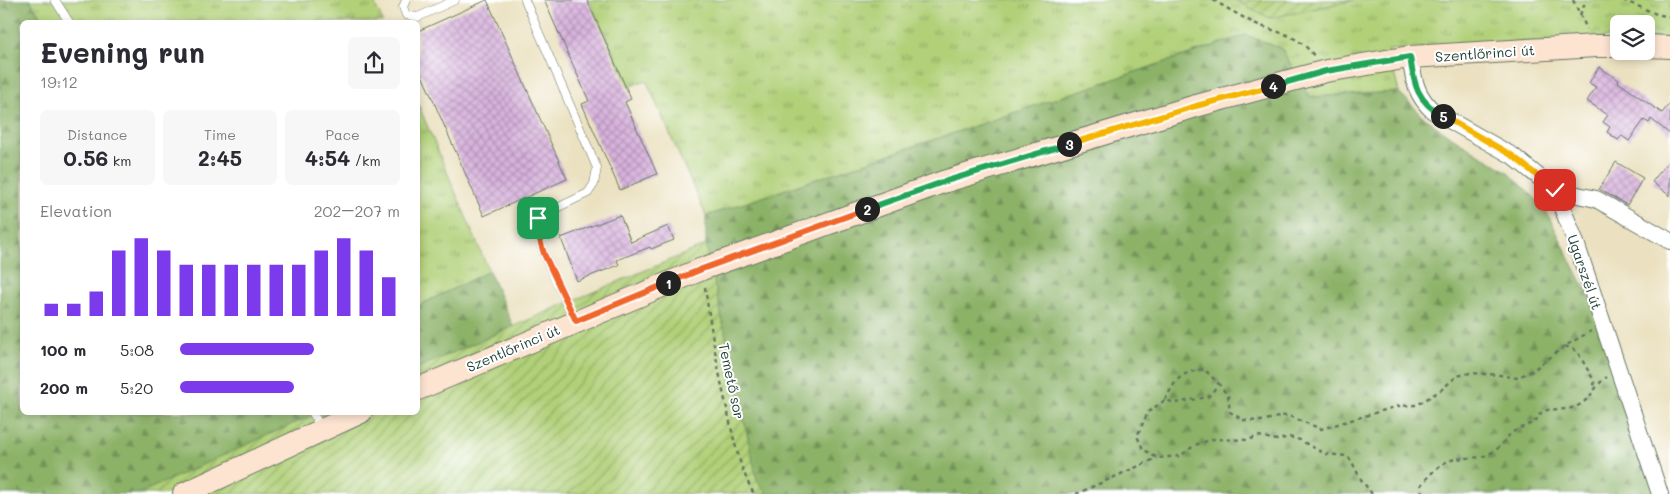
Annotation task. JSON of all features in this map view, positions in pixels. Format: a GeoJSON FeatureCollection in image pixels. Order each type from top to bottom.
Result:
{"type":"FeatureCollection","features":[{"type":"Feature","properties":{"kind":"main road","name":"Szentlőrinci út"},"geometry":{"type":"LineString","coordinates":[[420,388],[702,269],[943,182],[1196,106],[1326,71],[1410,57],[1610,46]]}},
{"type":"Feature","properties":{"kind":"main road"},"geometry":{"type":"LineString","coordinates":[[1655,46],[1670,47]]}},
{"type":"Feature","properties":{"kind":"main road"},"geometry":{"type":"LineString","coordinates":[[184,494],[317,421],[346,415]]}},
{"type":"Feature","properties":{"kind":"street","name":"Ugarszél út"},"geometry":{"type":"LineString","coordinates":[[1410,57],[1414,84],[1423,101],[1433,111],[1513,156],[1555,190],[1575,240],[1660,494]]}},
{"type":"Feature","properties":{"kind":"street"},"geometry":{"type":"LineString","coordinates":[[1555,190],[1596,199],[1670,241]]}},
{"type":"Feature","properties":{"kind":"lane"},"geometry":{"type":"LineString","coordinates":[[55,0],[68,20]]}},
{"type":"Feature","properties":{"kind":"lane"},"geometry":{"type":"LineString","coordinates":[[406,0],[403,7],[405,13],[414,17],[418,17],[455,0]]}},
{"type":"Feature","properties":{"kind":"lane"},"geometry":{"type":"LineString","coordinates":[[525,0],[598,168],[594,184],[588,194],[538,218],[537,230],[544,254],[576,321]]}},
{"type":"Feature","properties":{"kind":"path"},"geometry":{"type":"LineString","coordinates":[[1213,0],[1255,23],[1294,37],[1309,49],[1326,71]]}},
{"type":"Feature","properties":{"kind":"path"},"geometry":{"type":"LineString","coordinates":[[1573,0],[1596,46]]}},
{"type":"Feature","properties":{"kind":"path"},"geometry":{"type":"LineString","coordinates":[[1580,15],[1586,0]]}},
{"type":"Feature","properties":{"kind":"path"},"geometry":{"type":"LineString","coordinates":[[1623,0],[1659,15],[1670,16]]}},
{"type":"Feature","properties":{"kind":"path","name":"Temető sor"},"geometry":{"type":"LineString","coordinates":[[702,269],[716,356],[732,433],[746,479],[754,494]]}},
{"type":"Feature","properties":{"kind":"path"},"geometry":{"type":"LineString","coordinates":[[1157,458],[1144,450],[1137,436],[1148,412],[1165,400],[1174,384],[1186,372],[1204,369],[1228,396],[1230,412],[1243,420],[1261,422],[1287,415],[1322,429],[1398,406],[1417,405],[1441,390],[1457,376],[1470,373],[1516,378],[1532,371],[1565,346],[1603,324]]}},
{"type":"Feature","properties":{"kind":"path"},"geometry":{"type":"LineString","coordinates":[[1565,346],[1577,351],[1593,379],[1595,387]]}},
{"type":"Feature","properties":{"kind":"path"},"geometry":{"type":"LineString","coordinates":[[1422,494],[1421,485],[1447,461],[1480,458],[1491,454],[1512,433],[1537,419],[1540,413],[1548,409],[1566,410],[1578,406],[1592,395],[1599,382],[1618,369]]}},
{"type":"Feature","properties":{"kind":"path"},"geometry":{"type":"LineString","coordinates":[[1165,400],[1176,403],[1208,397],[1218,384]]}},
{"type":"Feature","properties":{"kind":"path"},"geometry":{"type":"LineString","coordinates":[[1076,494],[1157,458],[1180,456],[1195,445],[1213,440],[1248,440],[1258,436],[1277,440],[1289,437],[1300,440],[1325,454],[1348,456],[1360,478],[1372,494]]}},
{"type":"Feature","properties":{"kind":"green space"},"geometry":{"type":"Polygon","coordinates":[[[0,0],[30,0],[43,20],[20,20],[20,415],[313,415],[138,494],[0,494],[0,0]]]}},
{"type":"Feature","properties":{"kind":"green space"},"geometry":{"type":"Polygon","coordinates":[[[30,0],[373,0],[382,20],[43,20],[30,0]]]}},
{"type":"Feature","properties":{"kind":"green space"},"geometry":{"type":"Polygon","coordinates":[[[589,0],[1235,0],[1270,18],[1354,0],[1670,0],[1670,39],[1655,38],[1655,15],[1610,15],[1610,38],[1388,50],[1399,92],[1309,97],[1282,49],[1246,35],[706,216],[646,80],[629,87],[589,0]]]}},
{"type":"Feature","properties":{"kind":"green space"},"geometry":{"type":"Polygon","coordinates":[[[1235,0],[1354,0],[1270,18],[1235,0]]]}},
{"type":"Feature","properties":{"kind":"green space"},"geometry":{"type":"Polygon","coordinates":[[[1246,35],[1282,49],[1309,97],[1399,92],[1426,119],[1508,172],[1544,207],[1603,324],[1655,494],[767,494],[757,480],[706,245],[706,216],[1246,35]]]}},
{"type":"Feature","properties":{"kind":"green space"},"geometry":{"type":"Polygon","coordinates":[[[420,109],[489,271],[420,305],[420,109]]]}},
{"type":"Feature","properties":{"kind":"green space"},"geometry":{"type":"Polygon","coordinates":[[[706,245],[757,480],[767,494],[138,494],[313,415],[420,415],[420,367],[706,245]]]}},
{"type":"Feature","properties":{"kind":"green space"},"geometry":{"type":"Polygon","coordinates":[[[489,271],[513,326],[420,367],[420,305],[489,271]]]}},
{"type":"Feature","properties":{"kind":"building"},"geometry":{"type":"Polygon","coordinates":[[[487,0],[567,179],[484,216],[420,71],[420,30],[487,0]]]}},
{"type":"Feature","properties":{"kind":"building"},"geometry":{"type":"Polygon","coordinates":[[[544,0],[587,0],[631,99],[625,102],[657,174],[620,190],[582,104],[589,101],[544,0]]]}},
{"type":"Feature","properties":{"kind":"building"},"geometry":{"type":"Polygon","coordinates":[[[1599,67],[1662,113],[1670,103],[1670,134],[1651,119],[1649,123],[1644,120],[1629,141],[1622,136],[1618,140],[1607,132],[1610,127],[1603,122],[1608,115],[1587,101],[1596,87],[1589,83],[1599,67]]]}},
{"type":"Feature","properties":{"kind":"building"},"geometry":{"type":"Polygon","coordinates":[[[1670,159],[1670,196],[1652,182],[1670,159]]]}},
{"type":"Feature","properties":{"kind":"building"},"geometry":{"type":"Polygon","coordinates":[[[1616,162],[1643,178],[1627,205],[1599,189],[1616,162]]]}},
{"type":"Feature","properties":{"kind":"building"},"geometry":{"type":"Polygon","coordinates":[[[620,215],[631,242],[668,226],[674,240],[617,260],[619,265],[577,281],[561,238],[620,215]]]}},
{"type":"Feature","properties":{"kind":"route"},"geometry":{"type":"LineString","coordinates":[[538,218],[537,230],[544,254],[576,321],[702,269],[943,182],[1196,106],[1326,71],[1410,57],[1414,84],[1423,101],[1433,111],[1513,156],[1555,190]]}}]}
